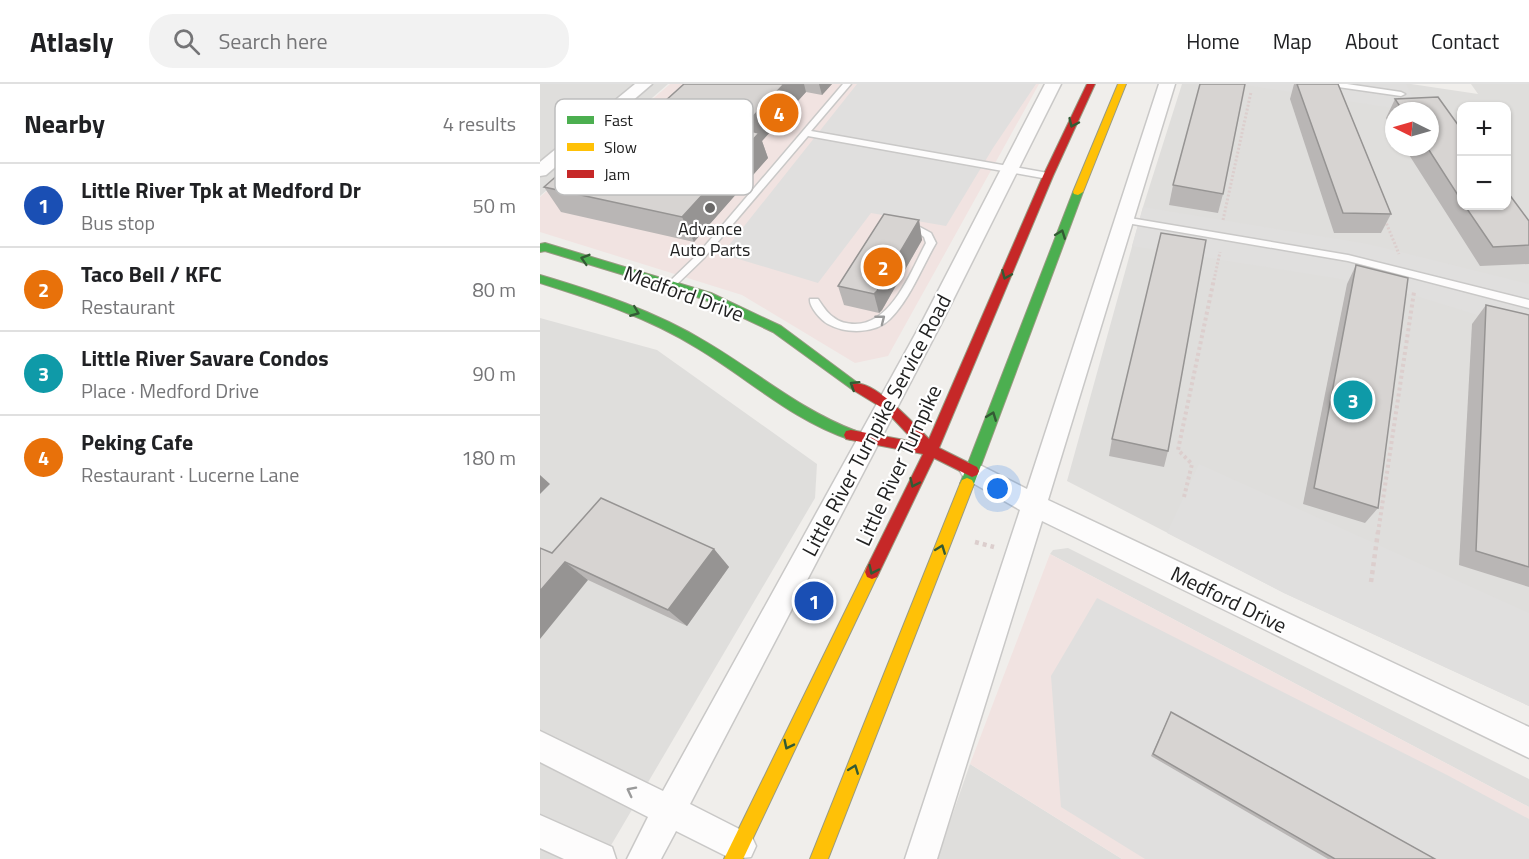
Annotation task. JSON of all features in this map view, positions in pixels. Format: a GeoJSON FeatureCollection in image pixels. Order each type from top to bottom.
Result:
{"type":"FeatureCollection","features":[{"type":"Feature","properties":{"kind":"main road","name":"Little River Turnpike"},"geometry":{"type":"LineString","coordinates":[[736,853],[930,450],[1048,176],[1091,84]]}},
{"type":"Feature","properties":{"kind":"main road"},"geometry":{"type":"LineString","coordinates":[[819,859],[972,471],[1075,199],[1122,84]]}},
{"type":"Feature","properties":{"kind":"main road","name":"Medford Drive"},"geometry":{"type":"LineString","coordinates":[[540,248],[545,247],[707,296],[777,329],[848,381],[888,405],[930,450]]}},
{"type":"Feature","properties":{"kind":"main road","name":"Medford Drive"},"geometry":{"type":"LineString","coordinates":[[540,279],[591,295],[674,329],[702,345],[773,396],[807,417],[868,441],[930,450],[972,471]]}},
{"type":"Feature","properties":{"kind":"street"},"geometry":{"type":"LineString","coordinates":[[626,99],[644,84]]}},
{"type":"Feature","properties":{"kind":"street","name":"Little River Turnpike Service Road"},"geometry":{"type":"LineString","coordinates":[[643,859],[888,405],[1053,84]]}},
{"type":"Feature","properties":{"kind":"street"},"geometry":{"type":"LineString","coordinates":[[921,859],[1167,84]]}},
{"type":"Feature","properties":{"kind":"street"},"geometry":{"type":"LineString","coordinates":[[540,171],[555,158]]}},
{"type":"Feature","properties":{"kind":"street","name":"Medford Drive"},"geometry":{"type":"LineString","coordinates":[[972,471],[1034,505],[1529,743]]}},
{"type":"Feature","properties":{"kind":"street"},"geometry":{"type":"LineString","coordinates":[[540,746],[669,810],[736,853]]}},
{"type":"Feature","properties":{"kind":"street"},"geometry":{"type":"LineString","coordinates":[[540,831],[600,859]]}},
{"type":"Feature","properties":{"kind":"lane"},"geometry":{"type":"LineString","coordinates":[[671,285],[701,256],[847,84]]}},
{"type":"Feature","properties":{"kind":"lane"},"geometry":{"type":"LineString","coordinates":[[1332,84],[1401,94]]}},
{"type":"Feature","properties":{"kind":"lane"},"geometry":{"type":"LineString","coordinates":[[806,133],[1048,176]]}},
{"type":"Feature","properties":{"kind":"lane"},"geometry":{"type":"LineString","coordinates":[[1124,220],[1348,258],[1529,304]]}},
{"type":"Feature","properties":{"kind":"lane"},"geometry":{"type":"LineString","coordinates":[[814,302],[829,320],[843,326],[859,328],[873,325],[886,317],[931,243],[928,235],[918,229]]}},
{"type":"Feature","properties":{"kind":"path"},"geometry":{"type":"LineString","coordinates":[[1184,497],[1192,464],[1178,450],[1251,92]]}},
{"type":"Feature","properties":{"kind":"path"},"geometry":{"type":"LineString","coordinates":[[1384,219],[1406,272]]}},
{"type":"Feature","properties":{"kind":"path"},"geometry":{"type":"LineString","coordinates":[[1371,582],[1417,274]]}},
{"type":"Feature","properties":{"kind":"path"},"geometry":{"type":"LineString","coordinates":[[974,542],[996,548]]}},
{"type":"Feature","properties":{"kind":"shaded area"},"geometry":{"type":"Polygon","coordinates":[[[540,84],[668,84],[651,99],[555,99],[555,183],[540,196],[540,84]]]}},
{"type":"Feature","properties":{"kind":"shaded area"},"geometry":{"type":"Polygon","coordinates":[[[670,84],[1039,84],[888,356],[855,363],[742,295],[540,232],[540,197],[555,184],[555,195],[753,195],[753,99],[653,99],[670,84]]]}},
{"type":"Feature","properties":{"kind":"shaded area"},"geometry":{"type":"Polygon","coordinates":[[[857,84],[1036,84],[993,148],[946,226],[871,213],[818,283],[722,254],[857,84]]]}},
{"type":"Feature","properties":{"kind":"shaded area"},"geometry":{"type":"Polygon","coordinates":[[[1182,84],[1411,84],[1478,94],[1471,84],[1529,84],[1529,706],[1284,593],[1067,481],[1143,207],[1182,84]]]}},
{"type":"Feature","properties":{"kind":"shaded area"},"geometry":{"type":"Polygon","coordinates":[[[1239,84],[1406,84],[1415,102],[1385,102],[1385,107],[1239,84]]]}},
{"type":"Feature","properties":{"kind":"shaded area"},"geometry":{"type":"Polygon","coordinates":[[[1143,207],[1368,244],[1529,284],[1529,331],[1413,295],[1335,278],[1132,246],[1143,207]]]}},
{"type":"Feature","properties":{"kind":"shaded area"},"geometry":{"type":"Polygon","coordinates":[[[540,318],[657,350],[817,464],[815,498],[603,859],[540,859],[540,318]]]}},
{"type":"Feature","properties":{"kind":"shaded area"},"geometry":{"type":"Polygon","coordinates":[[[1199,464],[1529,613],[1529,706],[1284,593],[1167,533],[1199,464]]]}},
{"type":"Feature","properties":{"kind":"shaded area"},"geometry":{"type":"Polygon","coordinates":[[[1068,548],[1529,779],[1529,807],[1050,554],[1053,550],[1068,548]]]}},
{"type":"Feature","properties":{"kind":"shaded area"},"geometry":{"type":"Polygon","coordinates":[[[1050,554],[1529,807],[1529,859],[1122,859],[970,764],[1050,554]]]}},
{"type":"Feature","properties":{"kind":"shaded area"},"geometry":{"type":"Polygon","coordinates":[[[1097,598],[1447,775],[1529,819],[1529,859],[1145,859],[1061,807],[1051,676],[1097,598]]]}},
{"type":"Feature","properties":{"kind":"shaded area"},"geometry":{"type":"Polygon","coordinates":[[[970,764],[1122,859],[937,859],[970,764]]]}},
{"type":"Feature","properties":{"kind":"building"},"geometry":{"type":"Polygon","coordinates":[[[684,84],[784,84],[753,116],[753,99],[667,99],[684,84]]]}},
{"type":"Feature","properties":{"kind":"building"},"geometry":{"type":"Polygon","coordinates":[[[1200,84],[1245,84],[1223,194],[1173,185],[1200,84]]]}},
{"type":"Feature","properties":{"kind":"building"},"geometry":{"type":"Polygon","coordinates":[[[1297,84],[1338,84],[1391,214],[1343,213],[1297,84]]]}},
{"type":"Feature","properties":{"kind":"building"},"geometry":{"type":"Polygon","coordinates":[[[1438,97],[1457,123],[1457,194],[1433,156],[1439,156],[1439,102],[1397,102],[1395,99],[1438,97]]]}},
{"type":"Feature","properties":{"kind":"building"},"geometry":{"type":"Polygon","coordinates":[[[753,132],[759,133],[753,140],[753,132]]]}},
{"type":"Feature","properties":{"kind":"building"},"geometry":{"type":"Polygon","coordinates":[[[555,177],[555,189],[544,187],[555,177]]]}},
{"type":"Feature","properties":{"kind":"building"},"geometry":{"type":"Polygon","coordinates":[[[581,195],[702,195],[682,217],[581,195]]]}},
{"type":"Feature","properties":{"kind":"building"},"geometry":{"type":"Polygon","coordinates":[[[1511,197],[1529,221],[1529,245],[1493,247],[1468,210],[1511,210],[1511,197]]]}},
{"type":"Feature","properties":{"kind":"building"},"geometry":{"type":"Polygon","coordinates":[[[884,214],[919,220],[877,291],[874,294],[838,286],[884,214]]]}},
{"type":"Feature","properties":{"kind":"building"},"geometry":{"type":"Polygon","coordinates":[[[1161,233],[1206,240],[1168,451],[1112,439],[1161,233]]]}},
{"type":"Feature","properties":{"kind":"building"},"geometry":{"type":"Polygon","coordinates":[[[1356,265],[1408,278],[1378,508],[1314,488],[1356,265]]]}},
{"type":"Feature","properties":{"kind":"building"},"geometry":{"type":"Polygon","coordinates":[[[1486,305],[1529,315],[1529,567],[1476,551],[1486,305]]]}},
{"type":"Feature","properties":{"kind":"building"},"geometry":{"type":"Polygon","coordinates":[[[601,498],[714,549],[668,610],[565,562],[540,591],[540,548],[552,553],[601,498]]]}},
{"type":"Feature","properties":{"kind":"building"},"geometry":{"type":"Polygon","coordinates":[[[1171,712],[1435,859],[1335,859],[1153,754],[1171,712]]]}},
{"type":"Feature","properties":{"kind":"traffic: fast"},"geometry":{"type":"LineString","coordinates":[[967,484],[1078,192]]}},
{"type":"Feature","properties":{"kind":"traffic: fast"},"geometry":{"type":"LineString","coordinates":[[540,248],[545,247],[707,296],[777,329],[857,387]]}},
{"type":"Feature","properties":{"kind":"traffic: fast"},"geometry":{"type":"LineString","coordinates":[[540,279],[602,299],[683,334],[810,417],[851,435]]}},
{"type":"Feature","properties":{"kind":"traffic: slow"},"geometry":{"type":"LineString","coordinates":[[1078,192],[1122,84]]}},
{"type":"Feature","properties":{"kind":"traffic: slow"},"geometry":{"type":"LineString","coordinates":[[819,859],[967,484]]}},
{"type":"Feature","properties":{"kind":"traffic: slow"},"geometry":{"type":"LineString","coordinates":[[733,859],[872,572]]}},
{"type":"Feature","properties":{"kind":"traffic: jam"},"geometry":{"type":"LineString","coordinates":[[872,572],[931,450],[1048,176],[1091,84]]}},
{"type":"Feature","properties":{"kind":"traffic: jam"},"geometry":{"type":"LineString","coordinates":[[857,387],[888,405],[931,450],[972,471]]}},
{"type":"Feature","properties":{"kind":"traffic: jam"},"geometry":{"type":"LineString","coordinates":[[851,435],[931,450]]}},
{"type":"Feature","properties":{"kind":"place","name":"Peking Cafe"},"geometry":{"type":"Point","coordinates":[779,113]}},
{"type":"Feature","properties":{"kind":"place","name":"Advance Auto Parts"},"geometry":{"type":"Point","coordinates":[710,208]}},
{"type":"Feature","properties":{"kind":"place","name":"Taco Bell / KFC"},"geometry":{"type":"Point","coordinates":[883,267]}},
{"type":"Feature","properties":{"kind":"place","name":"Little River Savare Condos"},"geometry":{"type":"Point","coordinates":[1353,400]}},
{"type":"Feature","properties":{"kind":"place","name":"Little River Tpk at Medford Dr"},"geometry":{"type":"Point","coordinates":[814,601]}}]}
